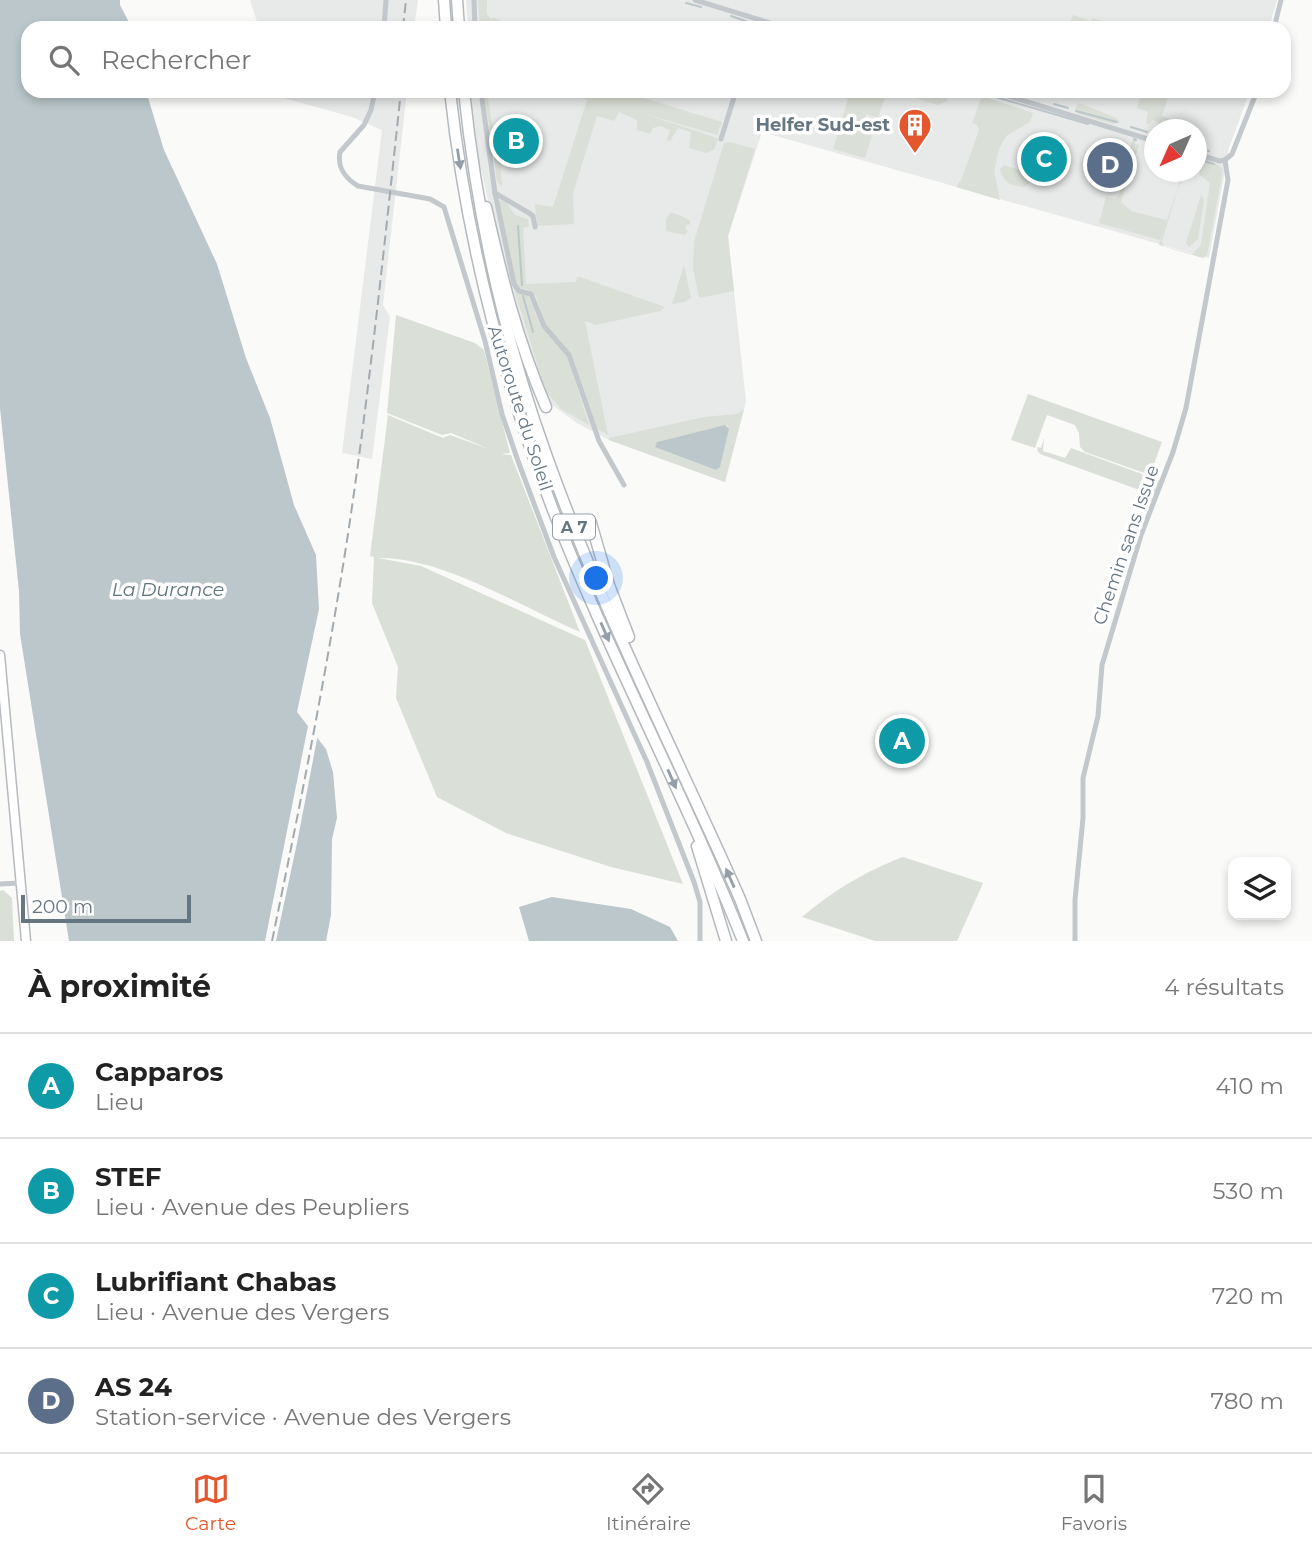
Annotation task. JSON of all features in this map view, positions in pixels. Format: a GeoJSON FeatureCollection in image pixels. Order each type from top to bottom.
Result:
{"type":"FeatureCollection","features":[{"type":"Feature","properties":{"kind":"highway"},"geometry":{"type":"LineString","coordinates":[[444,0],[446,21]]}},
{"type":"Feature","properties":{"kind":"highway"},"geometry":{"type":"LineString","coordinates":[[457,0],[458,21]]}},
{"type":"Feature","properties":{"kind":"highway","name":"Autoroute du Soleil"},"geometry":{"type":"LineString","coordinates":[[451,98],[478,267],[521,421],[584,585],[743,941]]}},
{"type":"Feature","properties":{"kind":"highway","name":"Autoroute du Soleil"},"geometry":{"type":"LineString","coordinates":[[465,98],[483,229],[500,304],[534,420],[597,583],[740,898],[756,941]]}},
{"type":"Feature","properties":{"kind":"highway"},"geometry":{"type":"LineString","coordinates":[[471,154],[479,176],[503,285],[521,346],[545,407]]}},
{"type":"Feature","properties":{"kind":"highway"},"geometry":{"type":"LineString","coordinates":[[591,523],[609,585],[649,697]]}},
{"type":"Feature","properties":{"kind":"highway"},"geometry":{"type":"LineString","coordinates":[[690,818],[726,941]]}},
{"type":"Feature","properties":{"kind":"main road"},"geometry":{"type":"LineString","coordinates":[[0,655],[26,941]]}},
{"type":"Feature","properties":{"kind":"street"},"geometry":{"type":"LineString","coordinates":[[384,21],[386,0]]}},
{"type":"Feature","properties":{"kind":"street"},"geometry":{"type":"LineString","coordinates":[[474,0],[475,21]]}},
{"type":"Feature","properties":{"kind":"street"},"geometry":{"type":"LineString","coordinates":[[695,0],[753,21]]}},
{"type":"Feature","properties":{"kind":"street"},"geometry":{"type":"LineString","coordinates":[[1275,21],[1281,0]]}},
{"type":"Feature","properties":{"kind":"street"},"geometry":{"type":"LineString","coordinates":[[374,98],[364,125],[340,152],[341,168],[348,179],[358,186],[430,199],[444,207],[485,341],[502,414],[522,473],[554,557],[647,762],[694,882],[700,902],[700,941]]}},
{"type":"Feature","properties":{"kind":"street"},"geometry":{"type":"LineString","coordinates":[[482,98],[495,193],[516,288],[531,293],[544,326],[569,355],[599,441],[624,485]]}},
{"type":"Feature","properties":{"kind":"street"},"geometry":{"type":"LineString","coordinates":[[721,139],[734,98]]}},
{"type":"Feature","properties":{"kind":"street"},"geometry":{"type":"LineString","coordinates":[[1015,98],[1144,138]]}},
{"type":"Feature","properties":{"kind":"street"},"geometry":{"type":"LineString","coordinates":[[1207,157],[1220,161],[1233,154],[1254,98]]}},
{"type":"Feature","properties":{"kind":"street","name":"Chemin sans Issue"},"geometry":{"type":"LineString","coordinates":[[1075,941],[1083,778],[1098,716],[1102,665],[1141,535],[1173,452],[1186,408],[1228,180],[1226,160]]}},
{"type":"Feature","properties":{"kind":"street"},"geometry":{"type":"LineString","coordinates":[[495,193],[533,216],[535,227]]}},
{"type":"Feature","properties":{"kind":"street"},"geometry":{"type":"LineString","coordinates":[[914,744],[920,737]]}},
{"type":"Feature","properties":{"kind":"street"},"geometry":{"type":"LineString","coordinates":[[0,884],[20,884]]}},
{"type":"Feature","properties":{"kind":"shaded area"},"geometry":{"type":"Polygon","coordinates":[[[250,0],[418,0],[415,21],[257,21],[250,0]]]}},
{"type":"Feature","properties":{"kind":"shaded area"},"geometry":{"type":"Polygon","coordinates":[[[466,0],[1277,0],[1271,21],[468,21],[466,0]]]}},
{"type":"Feature","properties":{"kind":"shaded area"},"geometry":{"type":"Polygon","coordinates":[[[478,0],[487,0],[487,14],[491,19],[492,17],[503,21],[480,21],[478,0]]]}},
{"type":"Feature","properties":{"kind":"shaded area"},"geometry":{"type":"Polygon","coordinates":[[[1073,15],[1091,21],[1071,21],[1073,15]]]}},
{"type":"Feature","properties":{"kind":"shaded area"},"geometry":{"type":"Polygon","coordinates":[[[284,98],[406,98],[383,305],[390,317],[372,459],[342,453],[382,130],[352,117],[284,98]]]}},
{"type":"Feature","properties":{"kind":"shaded area"},"geometry":{"type":"Polygon","coordinates":[[[471,98],[1247,98],[1229,148],[1209,258],[762,132],[728,236],[746,401],[725,482],[609,440],[577,423],[552,405],[542,392],[505,275],[474,138],[471,98]]]}},
{"type":"Feature","properties":{"kind":"shaded area"},"geometry":{"type":"Polygon","coordinates":[[[485,98],[488,98],[497,159],[500,159],[502,187],[497,181],[485,98]]]}},
{"type":"Feature","properties":{"kind":"shaded area"},"geometry":{"type":"Polygon","coordinates":[[[581,98],[644,98],[722,122],[717,135],[642,113],[718,139],[714,150],[706,153],[689,148],[691,132],[678,128],[670,141],[667,140],[670,130],[660,126],[653,128],[650,134],[637,130],[637,120],[619,112],[614,121],[597,116],[573,193],[574,224],[537,226],[535,204],[553,207],[587,100],[581,98]]]}},
{"type":"Feature","properties":{"kind":"shaded area"},"geometry":{"type":"Polygon","coordinates":[[[845,98],[885,98],[878,118],[866,114],[861,132],[872,136],[865,158],[833,149],[848,99],[845,98]]]}},
{"type":"Feature","properties":{"kind":"shaded area"},"geometry":{"type":"Polygon","coordinates":[[[916,98],[948,98],[938,105],[916,98]]]}},
{"type":"Feature","properties":{"kind":"shaded area"},"geometry":{"type":"Polygon","coordinates":[[[981,98],[1033,113],[1030,122],[1006,136],[999,149],[994,171],[1000,200],[956,187],[962,178],[979,130],[977,125],[972,123],[981,98]]]}},
{"type":"Feature","properties":{"kind":"shaded area"},"geometry":{"type":"Polygon","coordinates":[[[1140,98],[1168,98],[1162,116],[1171,119],[1147,119],[1148,112],[1137,108],[1140,98]]]}},
{"type":"Feature","properties":{"kind":"shaded area"},"geometry":{"type":"Polygon","coordinates":[[[1079,103],[1120,122],[1113,124],[1078,114],[1075,109],[1079,103]]]}},
{"type":"Feature","properties":{"kind":"shaded area"},"geometry":{"type":"Polygon","coordinates":[[[1136,139],[1135,144],[1139,145],[1121,202],[1131,211],[1166,220],[1166,223],[1182,182],[1162,241],[1164,246],[1192,254],[1201,245],[1210,183],[1207,181],[1207,160],[1223,170],[1207,255],[1203,258],[1159,245],[1164,229],[1160,240],[1099,223],[1106,197],[1115,199],[1125,183],[1131,164],[1132,141],[1136,139]]]}},
{"type":"Feature","properties":{"kind":"shaded area"},"geometry":{"type":"Polygon","coordinates":[[[730,142],[755,149],[728,236],[734,291],[699,298],[693,268],[694,242],[724,143],[730,142]]]}},
{"type":"Feature","properties":{"kind":"shaded area"},"geometry":{"type":"Polygon","coordinates":[[[1004,165],[1032,174],[1029,183],[1025,187],[1008,183],[1000,169],[1004,165]]]}},
{"type":"Feature","properties":{"kind":"shaded area"},"geometry":{"type":"Polygon","coordinates":[[[1201,195],[1204,200],[1198,239],[1189,247],[1186,243],[1201,195]]]}},
{"type":"Feature","properties":{"kind":"shaded area"},"geometry":{"type":"Polygon","coordinates":[[[499,200],[506,202],[515,215],[528,219],[529,226],[523,228],[526,284],[576,282],[577,277],[580,277],[665,307],[660,311],[596,325],[585,321],[608,435],[597,429],[570,353],[545,324],[536,296],[516,285],[499,200]]]}},
{"type":"Feature","properties":{"kind":"shaded area"},"geometry":{"type":"Polygon","coordinates":[[[671,212],[690,220],[685,235],[666,231],[666,219],[671,212]]]}},
{"type":"Feature","properties":{"kind":"shaded area"},"geometry":{"type":"Polygon","coordinates":[[[684,265],[691,298],[672,304],[684,265]]]}},
{"type":"Feature","properties":{"kind":"shaded area"},"geometry":{"type":"Polygon","coordinates":[[[514,289],[518,293],[528,295],[540,324],[567,355],[589,425],[561,409],[545,390],[514,289]]]}},
{"type":"Feature","properties":{"kind":"shaded area"},"geometry":{"type":"Polygon","coordinates":[[[396,315],[475,343],[484,350],[510,453],[501,454],[511,455],[580,632],[454,574],[428,565],[378,558],[421,566],[585,640],[683,884],[611,867],[506,833],[437,797],[396,698],[398,667],[372,603],[374,557],[370,556],[388,415],[443,438],[450,435],[489,449],[451,433],[442,435],[387,413],[396,315]]]}},
{"type":"Feature","properties":{"kind":"shaded area"},"geometry":{"type":"Polygon","coordinates":[[[1028,394],[1162,442],[1150,475],[1085,452],[1080,447],[1079,433],[1075,425],[1047,415],[1035,448],[1011,440],[1028,394]]]}},
{"type":"Feature","properties":{"kind":"shaded area"},"geometry":{"type":"Polygon","coordinates":[[[744,409],[725,482],[609,440],[704,417],[737,414],[744,409]],[[727,425],[657,442],[655,447],[716,470],[720,467],[729,429],[727,425]]]}},
{"type":"Feature","properties":{"kind":"shaded area"},"geometry":{"type":"Polygon","coordinates":[[[1044,438],[1043,451],[1065,458],[1071,448],[1161,481],[1156,496],[1040,454],[1037,450],[1038,447],[1041,448],[1044,438]]]}},
{"type":"Feature","properties":{"kind":"shaded area"},"geometry":{"type":"Polygon","coordinates":[[[903,857],[983,883],[957,941],[875,941],[802,917],[850,882],[903,857]]]}},
{"type":"Feature","properties":{"kind":"shaded area"},"geometry":{"type":"Polygon","coordinates":[[[3,890],[12,898],[14,941],[0,941],[0,891],[3,890]]]}},
{"type":"Feature","properties":{"kind":"water","name":"La Durance"},"geometry":{"type":"Polygon","coordinates":[[[0,0],[120,0],[128,21],[21,21],[21,98],[148,98],[164,150],[217,264],[246,358],[270,418],[294,505],[316,555],[319,609],[297,712],[326,749],[333,772],[337,818],[332,839],[331,915],[326,941],[69,941],[20,634],[19,591],[0,408],[0,0]]]}},
{"type":"Feature","properties":{"kind":"water"},"geometry":{"type":"Polygon","coordinates":[[[725,425],[729,429],[720,467],[716,470],[655,447],[657,442],[725,425]]]}},
{"type":"Feature","properties":{"kind":"water"},"geometry":{"type":"Polygon","coordinates":[[[552,897],[631,909],[670,927],[678,941],[529,941],[519,907],[552,897]]]}},
{"type":"Feature","properties":{"kind":"pier"},"geometry":{"type":"Polygon","coordinates":[[[309,721],[318,734],[297,843],[276,941],[265,941],[309,721]]]}},
{"type":"Feature","properties":{"kind":"waterway"},"geometry":{"type":"LineString","coordinates":[[686,3],[701,7]]}},
{"type":"Feature","properties":{"kind":"waterway"},"geometry":{"type":"LineString","coordinates":[[731,16],[745,21]]}},
{"type":"Feature","properties":{"kind":"waterway"},"geometry":{"type":"LineString","coordinates":[[999,98],[1088,124]]}},
{"type":"Feature","properties":{"kind":"waterway"},"geometry":{"type":"LineString","coordinates":[[1054,104],[1068,108]]}},
{"type":"Feature","properties":{"kind":"waterway"},"geometry":{"type":"LineString","coordinates":[[1076,111],[1117,122]]}},
{"type":"Feature","properties":{"kind":"waterway"},"geometry":{"type":"LineString","coordinates":[[1131,127],[1144,131]]}},
{"type":"Feature","properties":{"kind":"waterway"},"geometry":{"type":"LineString","coordinates":[[1207,162],[1214,164]]}},
{"type":"Feature","properties":{"kind":"waterway"},"geometry":{"type":"LineString","coordinates":[[518,226],[522,285]]}},
{"type":"Feature","properties":{"kind":"waterway"},"geometry":{"type":"LineString","coordinates":[[523,296],[533,332]]}},
{"type":"Feature","properties":{"kind":"railway"},"geometry":{"type":"LineString","coordinates":[[404,21],[406,0]]}},
{"type":"Feature","properties":{"kind":"railway"},"geometry":{"type":"LineString","coordinates":[[272,941],[313,738],[348,534],[370,368],[400,98]]}},
{"type":"Feature","properties":{"kind":"place","name":"STEF"},"geometry":{"type":"Point","coordinates":[516,141]}},
{"type":"Feature","properties":{"kind":"place","name":"Helfer Sud-est"},"geometry":{"type":"Point","coordinates":[915,155]}},
{"type":"Feature","properties":{"kind":"place","name":"Lubrifiant Chabas"},"geometry":{"type":"Point","coordinates":[1044,159]}},
{"type":"Feature","properties":{"kind":"place","name":"AS 24"},"geometry":{"type":"Point","coordinates":[1110,165]}},
{"type":"Feature","properties":{"kind":"place","name":"Capparos"},"geometry":{"type":"Point","coordinates":[902,741]}}]}
